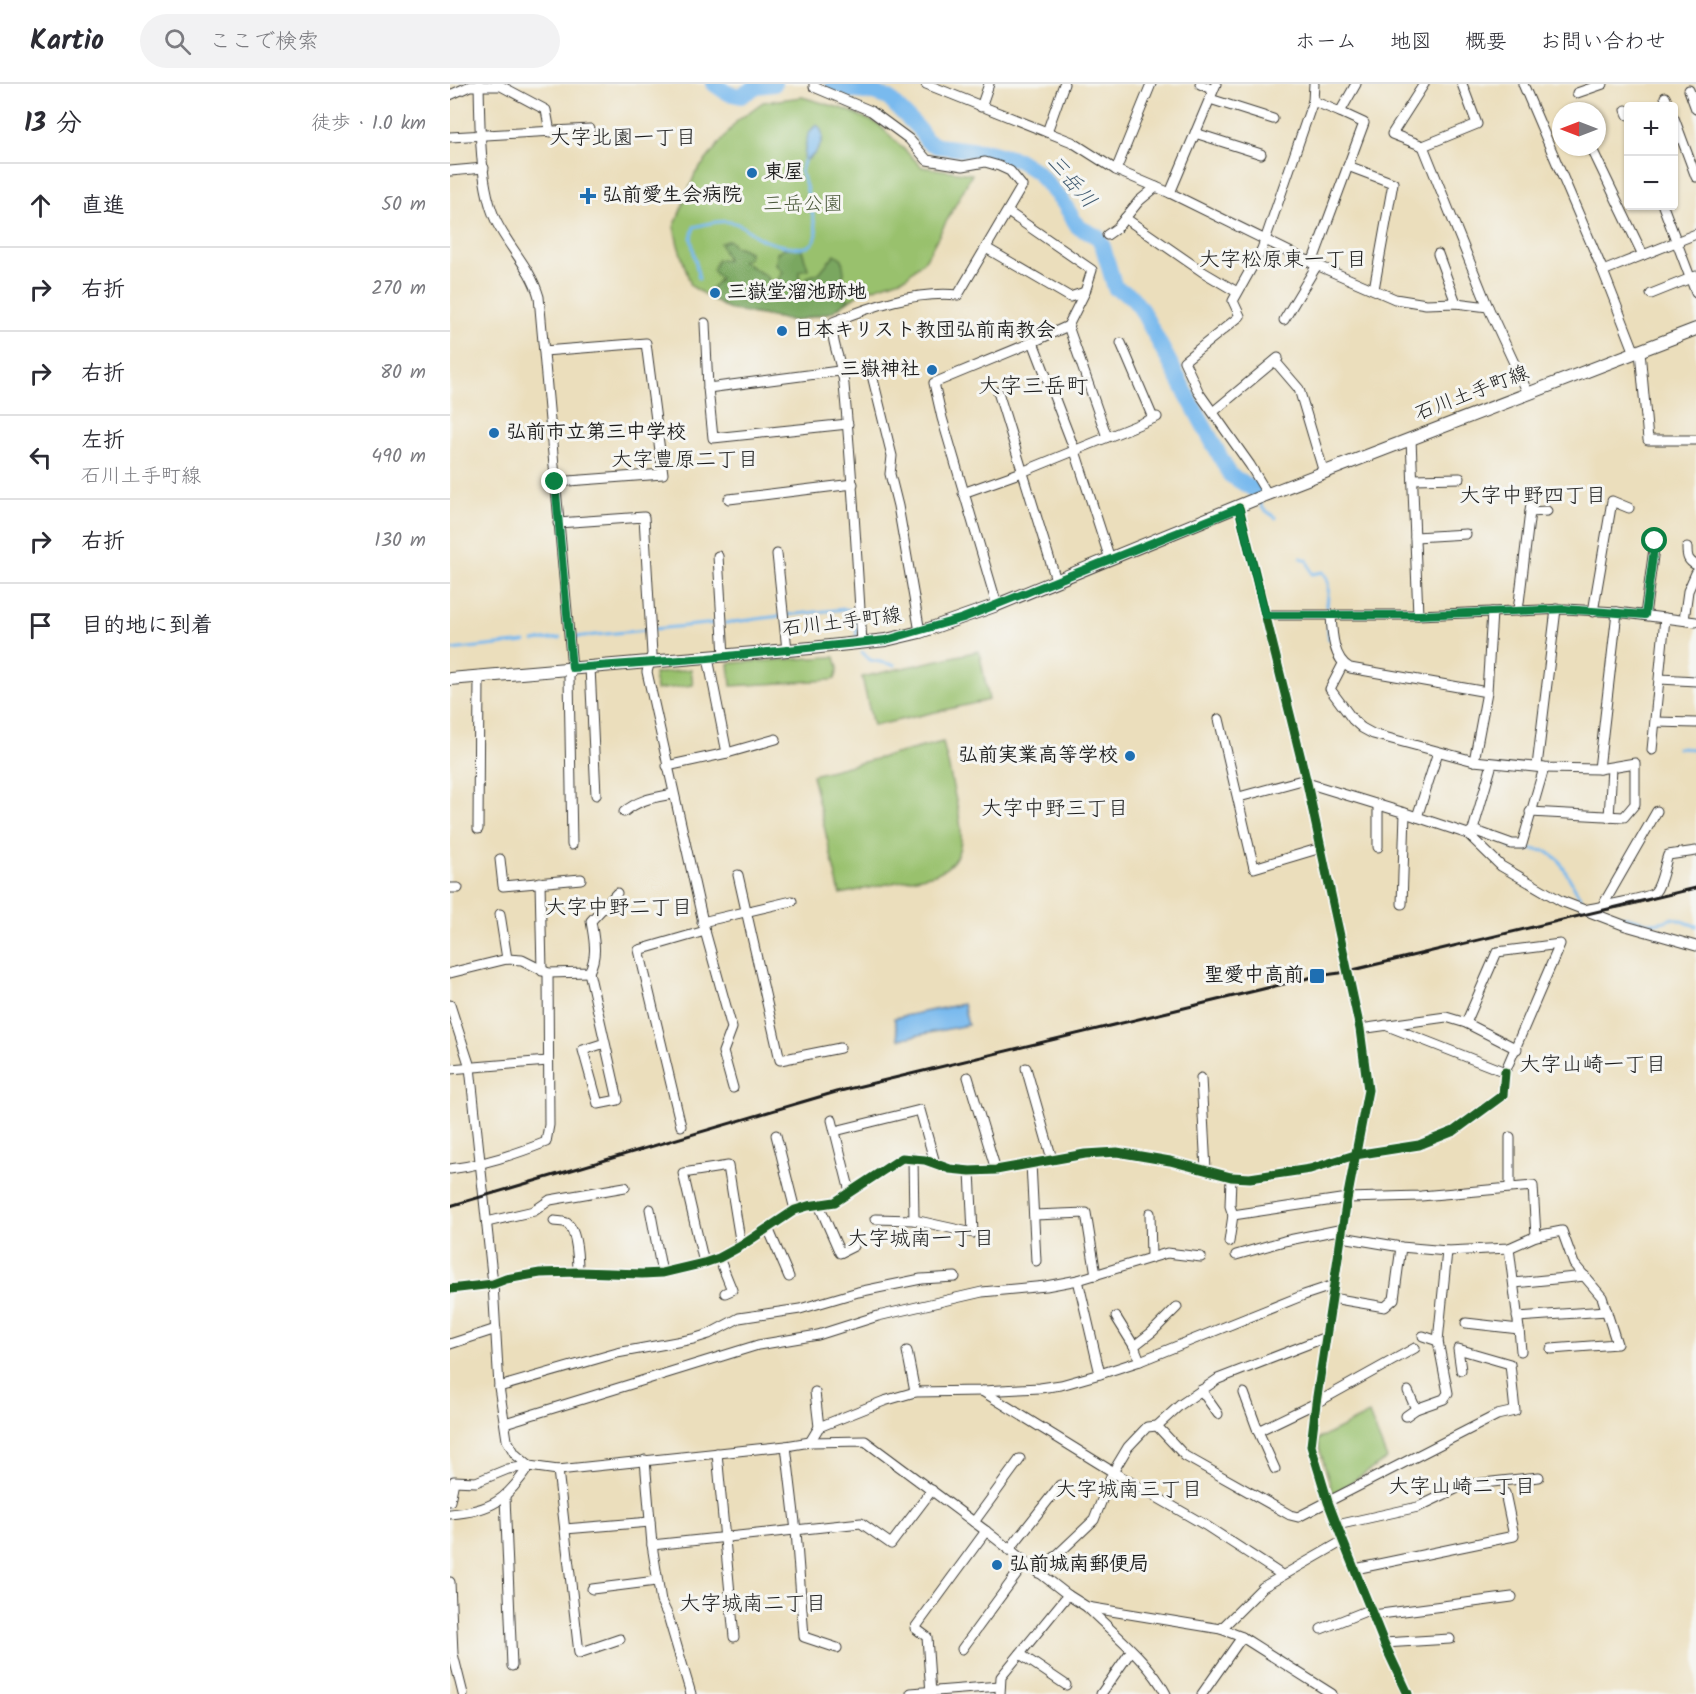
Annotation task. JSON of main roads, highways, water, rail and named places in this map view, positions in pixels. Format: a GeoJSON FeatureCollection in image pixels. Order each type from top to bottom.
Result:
{"type":"FeatureCollection","features":[{"type":"Feature","properties":{"kind":"main road","name":"石川土手町線"},"geometry":{"type":"LineString","coordinates":[[450,679],[862,643],[920,632],[997,605],[1324,473],[1696,329]]}},
{"type":"Feature","properties":{"kind":"water"},"geometry":{"type":"Polygon","coordinates":[[[817,125],[822,135],[820,146],[809,159],[804,161],[808,136],[817,125]]]}},
{"type":"Feature","properties":{"kind":"water"},"geometry":{"type":"Polygon","coordinates":[[[963,1004],[968,1025],[899,1039],[894,1018],[963,1004]]]}},
{"type":"Feature","properties":{"kind":"waterway","name":"三岳川"},"geometry":{"type":"LineString","coordinates":[[714,84],[727,93],[741,96],[757,86],[774,84]]}},
{"type":"Feature","properties":{"kind":"waterway","name":"三岳川"},"geometry":{"type":"LineString","coordinates":[[833,84],[849,90],[873,93],[888,98],[918,128],[927,141],[937,146],[988,152],[1018,160],[1037,172],[1063,202],[1078,227],[1098,237],[1115,288],[1130,295],[1141,309],[1230,475],[1256,491]]}},
{"type":"Feature","properties":{"kind":"waterway"},"geometry":{"type":"LineString","coordinates":[[699,279],[691,238],[694,227],[717,222],[731,222],[742,226],[759,238],[776,244],[799,248],[812,244],[817,234],[801,172],[804,161]]}},
{"type":"Feature","properties":{"kind":"waterway"},"geometry":{"type":"LineString","coordinates":[[1260,501],[1262,508],[1276,518]]}},
{"type":"Feature","properties":{"kind":"waterway"},"geometry":{"type":"LineString","coordinates":[[1301,558],[1307,560],[1312,574],[1323,572],[1326,576],[1327,608]]}},
{"type":"Feature","properties":{"kind":"waterway"},"geometry":{"type":"LineString","coordinates":[[787,615],[845,609],[855,611],[857,637]]}},
{"type":"Feature","properties":{"kind":"waterway"},"geometry":{"type":"LineString","coordinates":[[725,623],[780,616]]}},
{"type":"Feature","properties":{"kind":"waterway"},"geometry":{"type":"LineString","coordinates":[[1327,622],[1329,639]]}},
{"type":"Feature","properties":{"kind":"waterway"},"geometry":{"type":"LineString","coordinates":[[654,629],[717,623]]}},
{"type":"Feature","properties":{"kind":"waterway"},"geometry":{"type":"LineString","coordinates":[[575,637],[646,630]]}},
{"type":"Feature","properties":{"kind":"waterway"},"geometry":{"type":"LineString","coordinates":[[534,641],[560,638]]}},
{"type":"Feature","properties":{"kind":"waterway"},"geometry":{"type":"LineString","coordinates":[[450,650],[525,642]]}},
{"type":"Feature","properties":{"kind":"waterway"},"geometry":{"type":"LineString","coordinates":[[862,652],[870,660],[895,665]]}},
{"type":"Feature","properties":{"kind":"waterway"},"geometry":{"type":"LineString","coordinates":[[1677,748],[1696,749]]}},
{"type":"Feature","properties":{"kind":"waterway"},"geometry":{"type":"LineString","coordinates":[[1509,847],[1546,851],[1559,860],[1584,904]]}},
{"type":"Feature","properties":{"kind":"waterway"},"geometry":{"type":"LineString","coordinates":[[1616,915],[1651,923],[1673,918],[1696,926]]}},
{"type":"Feature","properties":{"kind":"railway"},"geometry":{"type":"LineString","coordinates":[[450,1206],[836,1092],[1317,976],[1340,973],[1696,888]]}},
{"type":"Feature","properties":{"kind":"place","name":"東屋"},"geometry":{"type":"Point","coordinates":[752,173]}},
{"type":"Feature","properties":{"kind":"place","name":"弘前愛生会病院"},"geometry":{"type":"Point","coordinates":[588,196]}},
{"type":"Feature","properties":{"kind":"place","name":"三嶽堂溜池跡地"},"geometry":{"type":"Point","coordinates":[715,293]}},
{"type":"Feature","properties":{"kind":"place","name":"日本キリスト教団弘前南教会"},"geometry":{"type":"Point","coordinates":[782,331]}},
{"type":"Feature","properties":{"kind":"place","name":"三嶽神社"},"geometry":{"type":"Point","coordinates":[932,370]}},
{"type":"Feature","properties":{"kind":"place","name":"弘前市立第三中学校"},"geometry":{"type":"Point","coordinates":[494,433]}},
{"type":"Feature","properties":{"kind":"place","name":"弘前実業高等学校"},"geometry":{"type":"Point","coordinates":[1130,756]}},
{"type":"Feature","properties":{"kind":"place","name":"聖愛中高前"},"geometry":{"type":"Point","coordinates":[1317,976]}},
{"type":"Feature","properties":{"kind":"place","name":"弘前城南郵便局"},"geometry":{"type":"Point","coordinates":[997,1565]}},
{"type":"Feature","properties":{"kind":"district","name":"大字北園一丁目"},"geometry":{"type":"Point","coordinates":[623,138]}},
{"type":"Feature","properties":{"kind":"district","name":"大字松原東一丁目"},"geometry":{"type":"Point","coordinates":[1283,260]}},
{"type":"Feature","properties":{"kind":"district","name":"大字三岳町"},"geometry":{"type":"Point","coordinates":[1033,387]}},
{"type":"Feature","properties":{"kind":"district","name":"大字豊原二丁目"},"geometry":{"type":"Point","coordinates":[685,460]}},
{"type":"Feature","properties":{"kind":"district","name":"大字中野四丁目"},"geometry":{"type":"Point","coordinates":[1533,496]}},
{"type":"Feature","properties":{"kind":"district","name":"大字中野三丁目"},"geometry":{"type":"Point","coordinates":[1055,809]}},
{"type":"Feature","properties":{"kind":"district","name":"大字中野二丁目"},"geometry":{"type":"Point","coordinates":[619,908]}},
{"type":"Feature","properties":{"kind":"district","name":"大字山崎一丁目"},"geometry":{"type":"Point","coordinates":[1593,1065]}},
{"type":"Feature","properties":{"kind":"district","name":"大字城南一丁目"},"geometry":{"type":"Point","coordinates":[921,1239]}},
{"type":"Feature","properties":{"kind":"district","name":"大字山崎二丁目"},"geometry":{"type":"Point","coordinates":[1462,1487]}},
{"type":"Feature","properties":{"kind":"district","name":"大字城南三丁目"},"geometry":{"type":"Point","coordinates":[1129,1490]}},
{"type":"Feature","properties":{"kind":"district","name":"大字城南二丁目"},"geometry":{"type":"Point","coordinates":[753,1604]}},
{"type":"Feature","properties":{"kind":"park label","name":"三岳公園"},"geometry":{"type":"Point","coordinates":[803,205]}}]}
